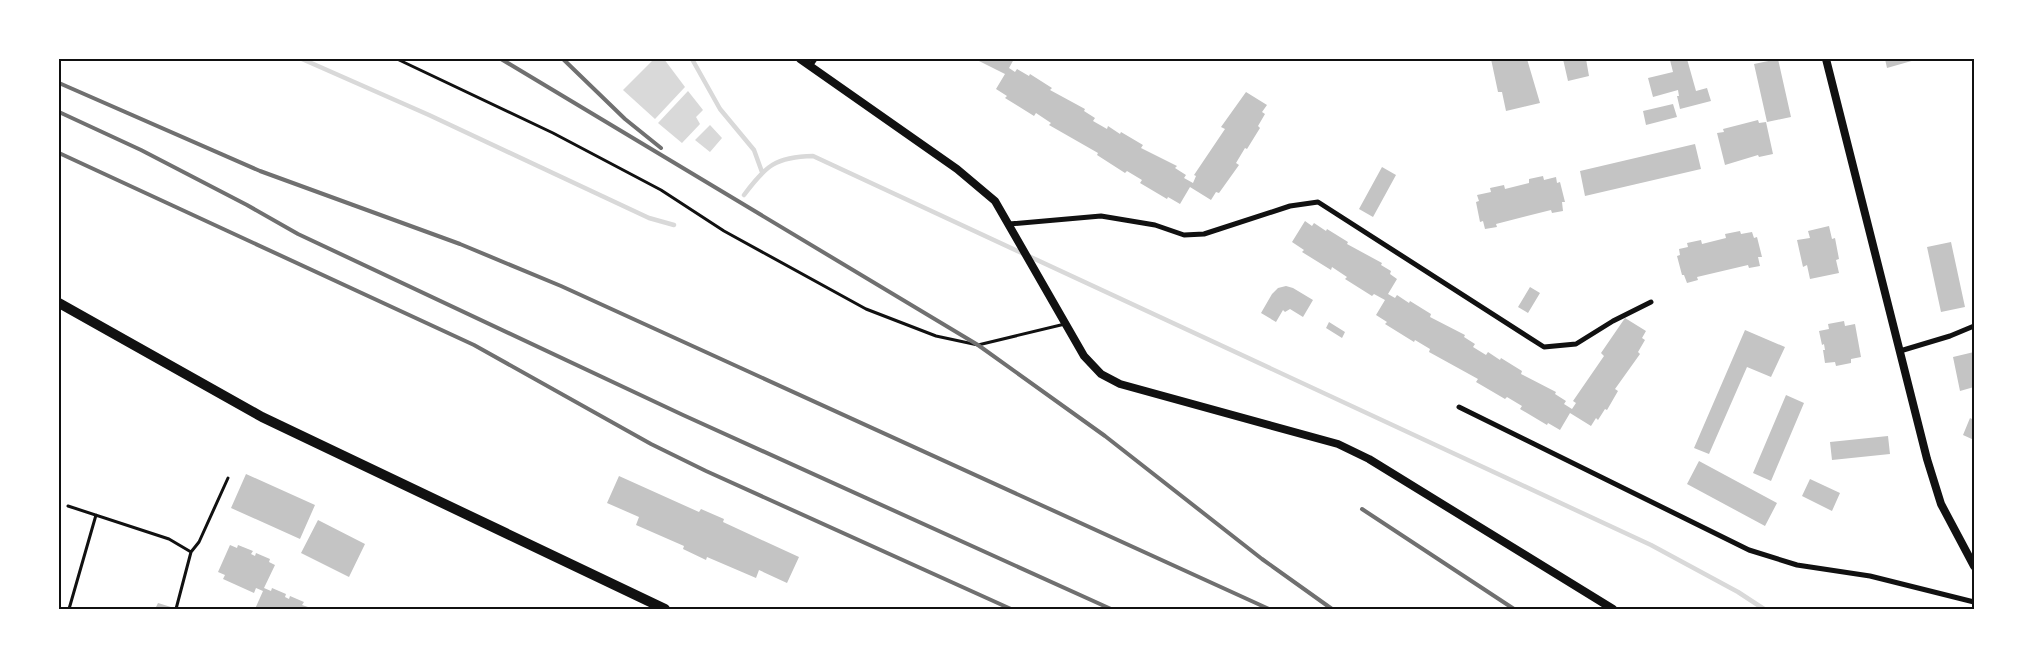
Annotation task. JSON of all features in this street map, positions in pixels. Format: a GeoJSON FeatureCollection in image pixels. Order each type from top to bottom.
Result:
{"type":"FeatureCollection","features":[{"type":"Feature","properties":{"kind":"main road"},"geometry":{"type":"LineString","coordinates":[[59,303],[262,417],[666,609]]}},
{"type":"Feature","properties":{"kind":"street"},"geometry":{"type":"LineString","coordinates":[[800,59],[957,169],[995,201],[1084,356],[1101,374],[1120,384],[1338,444],[1369,459],[1613,609]]}},
{"type":"Feature","properties":{"kind":"street"},"geometry":{"type":"LineString","coordinates":[[810,66],[815,59]]}},
{"type":"Feature","properties":{"kind":"street"},"geometry":{"type":"LineString","coordinates":[[1826,59],[1927,459],[1941,504],[1974,566]]}},
{"type":"Feature","properties":{"kind":"street"},"geometry":{"type":"LineString","coordinates":[[1009,224],[1101,216],[1155,225],[1184,235],[1204,234],[1290,206],[1318,202],[1544,347],[1576,344],[1613,321],[1651,302]]}},
{"type":"Feature","properties":{"kind":"street"},"geometry":{"type":"LineString","coordinates":[[1900,351],[1950,336],[1974,326]]}},
{"type":"Feature","properties":{"kind":"street"},"geometry":{"type":"LineString","coordinates":[[1459,407],[1749,550],[1796,566],[1870,576],[1974,602]]}},
{"type":"Feature","properties":{"kind":"lane"},"geometry":{"type":"LineString","coordinates":[[397,59],[553,134],[661,190],[724,231],[866,309],[936,336],[978,345],[1066,324]]}},
{"type":"Feature","properties":{"kind":"lane"},"geometry":{"type":"LineString","coordinates":[[176,609],[191,552],[199,542],[228,478]]}},
{"type":"Feature","properties":{"kind":"lane"},"geometry":{"type":"LineString","coordinates":[[68,506],[169,539],[191,552]]}},
{"type":"Feature","properties":{"kind":"lane"},"geometry":{"type":"LineString","coordinates":[[69,609],[96,515]]}},
{"type":"Feature","properties":{"kind":"shaded area"},"geometry":{"type":"Polygon","coordinates":[[[654,59],[664,59],[685,87],[655,119],[623,90],[654,59]]]}},
{"type":"Feature","properties":{"kind":"shaded area"},"geometry":{"type":"Polygon","coordinates":[[[688,91],[703,110],[696,117],[700,124],[682,143],[658,123],[688,91]]]}},
{"type":"Feature","properties":{"kind":"shaded area"},"geometry":{"type":"Polygon","coordinates":[[[710,125],[722,138],[710,152],[695,140],[710,125]]]}},
{"type":"Feature","properties":{"kind":"building"},"geometry":{"type":"Polygon","coordinates":[[[975,59],[1014,59],[1009,68],[1015,72],[1017,69],[1029,76],[1030,74],[1052,88],[1050,90],[1085,109],[1084,111],[1095,118],[1093,121],[1107,129],[1108,126],[1120,134],[1121,132],[1143,145],[1141,148],[1177,166],[1175,168],[1186,175],[1184,178],[1193,183],[1196,176],[1194,175],[1225,129],[1221,127],[1246,92],[1267,105],[1262,112],[1265,114],[1258,126],[1260,128],[1247,149],[1245,148],[1236,163],[1239,165],[1219,193],[1216,192],[1211,200],[1190,187],[1180,204],[1168,197],[1167,199],[1140,183],[1142,180],[1127,171],[1125,173],[1097,155],[1098,153],[1049,125],[1051,123],[1036,113],[1034,116],[1005,98],[1007,96],[996,89],[1005,74],[975,59]]]}},
{"type":"Feature","properties":{"kind":"building"},"geometry":{"type":"Polygon","coordinates":[[[1491,59],[1527,59],[1540,103],[1506,111],[1502,92],[1498,92],[1491,59]]]}},
{"type":"Feature","properties":{"kind":"building"},"geometry":{"type":"Polygon","coordinates":[[[1563,59],[1586,59],[1589,76],[1568,81],[1563,59]]]}},
{"type":"Feature","properties":{"kind":"building"},"geometry":{"type":"Polygon","coordinates":[[[1665,59],[1687,59],[1696,91],[1707,88],[1711,101],[1680,109],[1677,96],[1679,96],[1678,90],[1653,97],[1648,78],[1673,72],[1670,60],[1665,61],[1665,59]]]}},
{"type":"Feature","properties":{"kind":"building"},"geometry":{"type":"Polygon","coordinates":[[[1778,59],[1791,117],[1767,122],[1754,64],[1778,59]]]}},
{"type":"Feature","properties":{"kind":"building"},"geometry":{"type":"Polygon","coordinates":[[[1885,59],[1915,59],[1915,60],[1887,68],[1885,59]]]}},
{"type":"Feature","properties":{"kind":"building"},"geometry":{"type":"Polygon","coordinates":[[[1673,104],[1677,117],[1646,125],[1643,111],[1673,104]]]}},
{"type":"Feature","properties":{"kind":"building"},"geometry":{"type":"Polygon","coordinates":[[[1758,120],[1759,123],[1766,122],[1773,154],[1759,157],[1758,155],[1725,165],[1717,133],[1724,132],[1723,129],[1758,120]]]}},
{"type":"Feature","properties":{"kind":"building"},"geometry":{"type":"Polygon","coordinates":[[[1695,144],[1701,169],[1585,196],[1580,171],[1695,144]]]}},
{"type":"Feature","properties":{"kind":"building"},"geometry":{"type":"Polygon","coordinates":[[[1382,167],[1396,175],[1373,217],[1359,209],[1382,167]]]}},
{"type":"Feature","properties":{"kind":"building"},"geometry":{"type":"Polygon","coordinates":[[[1543,176],[1544,180],[1556,177],[1557,183],[1560,182],[1565,202],[1562,202],[1563,211],[1552,213],[1551,210],[1496,224],[1497,227],[1485,229],[1483,221],[1480,222],[1476,202],[1479,201],[1477,195],[1491,192],[1490,188],[1504,185],[1505,189],[1529,183],[1529,179],[1543,176]]]}},
{"type":"Feature","properties":{"kind":"building"},"geometry":{"type":"Polygon","coordinates":[[[1305,221],[1312,226],[1314,223],[1326,231],[1327,229],[1348,242],[1347,244],[1382,263],[1381,265],[1391,271],[1390,274],[1397,279],[1388,294],[1395,298],[1397,295],[1409,303],[1410,301],[1431,314],[1430,317],[1465,335],[1464,337],[1475,344],[1473,347],[1486,355],[1488,352],[1500,360],[1501,358],[1522,371],[1521,374],[1556,392],[1555,394],[1566,401],[1564,404],[1572,409],[1576,403],[1573,401],[1604,356],[1601,353],[1625,318],[1646,331],[1642,338],[1645,340],[1638,352],[1640,354],[1615,389],[1618,391],[1607,410],[1605,409],[1598,420],[1596,418],[1591,426],[1570,413],[1560,430],[1548,423],[1547,425],[1520,409],[1522,406],[1507,397],[1505,399],[1476,382],[1478,379],[1429,352],[1430,349],[1415,340],[1414,342],[1385,324],[1387,322],[1376,315],[1385,300],[1374,294],[1372,296],[1345,279],[1347,277],[1332,267],[1331,270],[1302,252],[1304,250],[1292,242],[1305,221]]]}},
{"type":"Feature","properties":{"kind":"building"},"geometry":{"type":"Polygon","coordinates":[[[1829,226],[1832,239],[1835,238],[1839,259],[1836,260],[1839,273],[1810,279],[1807,265],[1803,267],[1797,240],[1810,238],[1808,231],[1829,226]]]}},
{"type":"Feature","properties":{"kind":"building"},"geometry":{"type":"Polygon","coordinates":[[[1740,231],[1741,234],[1752,232],[1754,238],[1757,237],[1762,257],[1758,257],[1760,266],[1749,268],[1748,265],[1697,277],[1698,280],[1687,283],[1684,275],[1682,275],[1677,256],[1680,255],[1679,249],[1688,247],[1687,243],[1701,240],[1702,244],[1726,238],[1725,234],[1740,231]]]}},
{"type":"Feature","properties":{"kind":"building"},"geometry":{"type":"Polygon","coordinates":[[[1951,242],[1965,307],[1941,312],[1927,247],[1951,242]]]}},
{"type":"Feature","properties":{"kind":"building"},"geometry":{"type":"Polygon","coordinates":[[[1286,286],[1313,300],[1303,317],[1290,309],[1285,312],[1283,310],[1276,322],[1261,313],[1272,294],[1278,288],[1286,286]]]}},
{"type":"Feature","properties":{"kind":"building"},"geometry":{"type":"Polygon","coordinates":[[[1530,287],[1540,293],[1528,313],[1518,307],[1530,287]]]}},
{"type":"Feature","properties":{"kind":"building"},"geometry":{"type":"Polygon","coordinates":[[[1844,321],[1845,326],[1855,324],[1861,357],[1851,359],[1851,363],[1836,366],[1835,362],[1825,363],[1824,344],[1822,345],[1819,331],[1829,329],[1828,324],[1844,321]]]}},
{"type":"Feature","properties":{"kind":"building"},"geometry":{"type":"Polygon","coordinates":[[[1329,322],[1345,332],[1342,338],[1326,328],[1329,322]]]}},
{"type":"Feature","properties":{"kind":"building"},"geometry":{"type":"Polygon","coordinates":[[[1745,330],[1785,347],[1771,377],[1747,367],[1709,454],[1694,448],[1745,330]]]}},
{"type":"Feature","properties":{"kind":"building"},"geometry":{"type":"Polygon","coordinates":[[[1974,352],[1974,387],[1960,391],[1953,357],[1974,352]]]}},
{"type":"Feature","properties":{"kind":"building"},"geometry":{"type":"Polygon","coordinates":[[[1786,395],[1804,403],[1771,481],[1753,473],[1786,395]]]}},
{"type":"Feature","properties":{"kind":"building"},"geometry":{"type":"Polygon","coordinates":[[[1970,418],[1974,420],[1974,440],[1963,435],[1970,418]]]}},
{"type":"Feature","properties":{"kind":"building"},"geometry":{"type":"Polygon","coordinates":[[[1888,436],[1890,454],[1832,460],[1830,442],[1888,436]]]}},
{"type":"Feature","properties":{"kind":"building"},"geometry":{"type":"Polygon","coordinates":[[[1699,461],[1777,503],[1765,526],[1687,484],[1699,461]]]}},
{"type":"Feature","properties":{"kind":"building"},"geometry":{"type":"Polygon","coordinates":[[[246,474],[315,505],[300,539],[231,508],[246,474]]]}},
{"type":"Feature","properties":{"kind":"building"},"geometry":{"type":"Polygon","coordinates":[[[619,476],[699,512],[701,509],[724,519],[723,522],[799,557],[787,583],[759,570],[756,578],[707,557],[706,560],[683,549],[684,546],[636,525],[639,517],[607,503],[619,476]]]}},
{"type":"Feature","properties":{"kind":"building"},"geometry":{"type":"Polygon","coordinates":[[[1810,479],[1840,493],[1832,511],[1802,496],[1810,479]]]}},
{"type":"Feature","properties":{"kind":"building"},"geometry":{"type":"Polygon","coordinates":[[[318,520],[365,544],[349,577],[301,553],[318,520]]]}},
{"type":"Feature","properties":{"kind":"building"},"geometry":{"type":"Polygon","coordinates":[[[230,545],[237,548],[238,545],[253,551],[251,554],[255,556],[256,553],[270,559],[269,562],[275,565],[264,588],[271,591],[272,588],[286,594],[285,597],[289,599],[290,596],[304,602],[302,605],[308,607],[308,609],[255,609],[263,591],[256,588],[254,593],[223,579],[225,575],[218,572],[230,545]]]}},
{"type":"Feature","properties":{"kind":"building"},"geometry":{"type":"Polygon","coordinates":[[[158,603],[171,607],[171,609],[155,609],[158,603]]]}},
{"type":"Feature","properties":{"kind":"waterway"},"geometry":{"type":"LineString","coordinates":[[302,59],[429,115],[649,218],[674,225]]}},
{"type":"Feature","properties":{"kind":"waterway"},"geometry":{"type":"LineString","coordinates":[[692,59],[720,109],[754,150],[762,172]]}},
{"type":"Feature","properties":{"kind":"waterway"},"geometry":{"type":"LineString","coordinates":[[744,195],[759,176],[773,165],[790,158],[813,156],[1651,545],[1738,592],[1764,609]]}},
{"type":"Feature","properties":{"kind":"railway"},"geometry":{"type":"LineString","coordinates":[[501,59],[978,345],[1105,436],[1262,559],[1332,609]]}},
{"type":"Feature","properties":{"kind":"railway"},"geometry":{"type":"LineString","coordinates":[[563,59],[625,119],[661,148]]}},
{"type":"Feature","properties":{"kind":"railway"},"geometry":{"type":"LineString","coordinates":[[59,83],[260,171],[460,244],[561,286],[1269,609]]}},
{"type":"Feature","properties":{"kind":"railway"},"geometry":{"type":"LineString","coordinates":[[59,112],[141,150],[247,205],[298,234],[683,415],[1111,609]]}},
{"type":"Feature","properties":{"kind":"railway"},"geometry":{"type":"LineString","coordinates":[[59,153],[474,345],[651,444],[706,471],[1011,609]]}},
{"type":"Feature","properties":{"kind":"railway"},"geometry":{"type":"LineString","coordinates":[[1362,509],[1514,609]]}}]}
